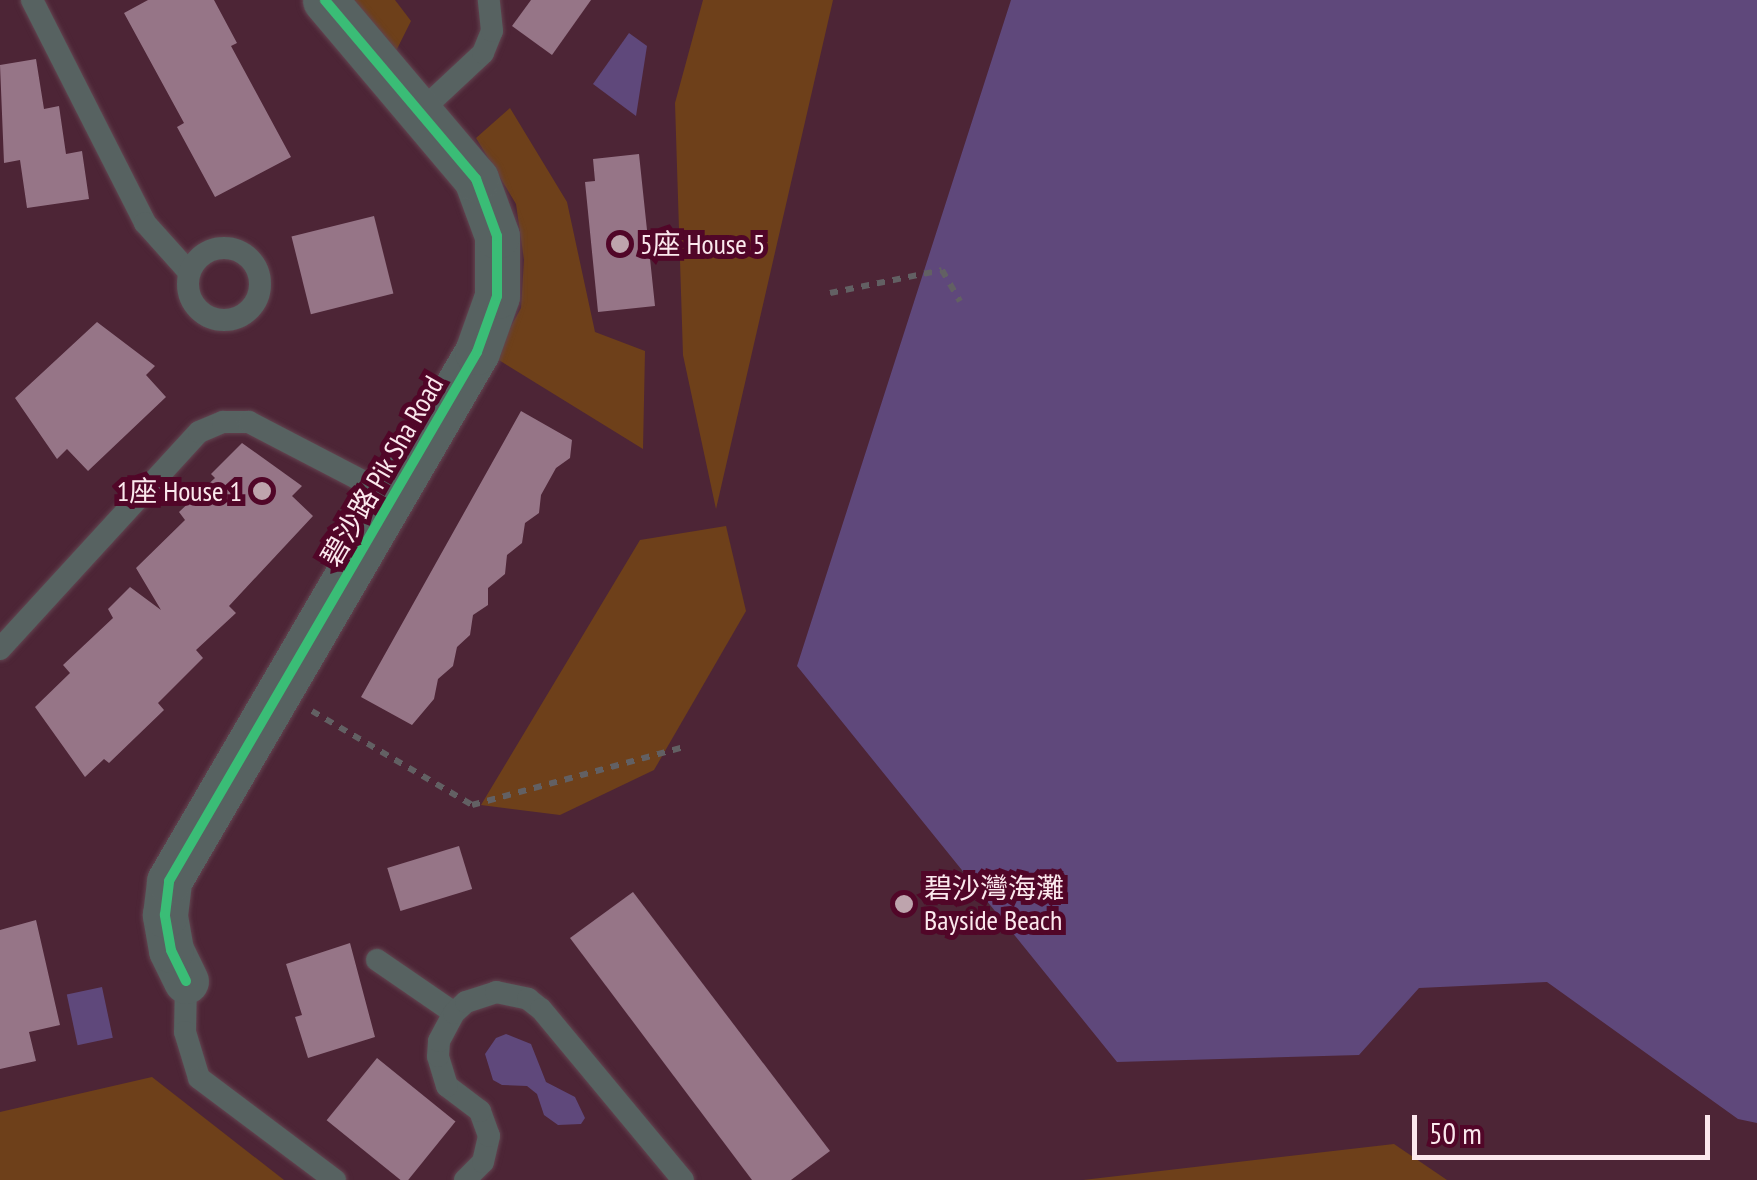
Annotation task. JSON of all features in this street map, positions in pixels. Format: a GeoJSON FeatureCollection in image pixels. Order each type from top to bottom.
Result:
{"type":"FeatureCollection","features":[{"type":"Feature","properties":{"kind":"street","name":"碧沙路 Pik Sha Road"},"geometry":{"type":"LineString","coordinates":[[186,981],[171,950],[165,916],[169,881],[477,352],[497,296],[497,236],[476,179],[325,0]]}},
{"type":"Feature","properties":{"kind":"lane"},"geometry":{"type":"LineString","coordinates":[[32,0],[145,223],[189,272]]}},
{"type":"Feature","properties":{"kind":"lane"},"geometry":{"type":"LineString","coordinates":[[420,112],[483,53],[492,32],[489,0]]}},
{"type":"Feature","properties":{"kind":"lane"},"geometry":{"type":"LineString","coordinates":[[0,649],[199,432],[222,422],[250,422],[394,498]]}},
{"type":"Feature","properties":{"kind":"lane"},"geometry":{"type":"LineString","coordinates":[[378,960],[454,1012]]}},
{"type":"Feature","properties":{"kind":"lane"},"geometry":{"type":"LineString","coordinates":[[186,981],[185,1032],[199,1078],[335,1180]]}},
{"type":"Feature","properties":{"kind":"lane"},"geometry":{"type":"LineString","coordinates":[[465,1180],[482,1162],[488,1136],[480,1111],[447,1086],[441,1072],[439,1040],[454,1012],[466,1002],[496,992],[513,994],[542,1009],[683,1180]]}},
{"type":"Feature","properties":{"kind":"path"},"geometry":{"type":"LineString","coordinates":[[830,293],[942,270],[960,302]]}},
{"type":"Feature","properties":{"kind":"path"},"geometry":{"type":"LineString","coordinates":[[278,692],[472,805],[687,746]]}},
{"type":"Feature","properties":{"kind":"shaded area"},"geometry":{"type":"Polygon","coordinates":[[[349,0],[395,0],[411,21],[395,53],[349,0]]]}},
{"type":"Feature","properties":{"kind":"shaded area"},"geometry":{"type":"Polygon","coordinates":[[[703,0],[833,0],[716,509],[683,355],[675,103],[703,0]]]}},
{"type":"Feature","properties":{"kind":"shaded area"},"geometry":{"type":"Polygon","coordinates":[[[1011,0],[1757,0],[1757,1123],[1738,1119],[1547,982],[1419,988],[1359,1055],[1117,1062],[797,666],[1011,0]]]}},
{"type":"Feature","properties":{"kind":"shaded area"},"geometry":{"type":"Polygon","coordinates":[[[629,33],[647,46],[636,116],[593,84],[629,33]]]}},
{"type":"Feature","properties":{"kind":"shaded area"},"geometry":{"type":"Polygon","coordinates":[[[510,108],[567,202],[595,332],[645,351],[643,449],[494,357],[521,308],[524,260],[516,204],[476,138],[510,108]]]}},
{"type":"Feature","properties":{"kind":"shaded area"},"geometry":{"type":"Polygon","coordinates":[[[726,526],[746,611],[654,770],[560,815],[481,805],[640,540],[726,526]]]}},
{"type":"Feature","properties":{"kind":"shaded area"},"geometry":{"type":"Polygon","coordinates":[[[102,987],[113,1038],[78,1045],[67,994],[102,987]]]}},
{"type":"Feature","properties":{"kind":"shaded area"},"geometry":{"type":"Polygon","coordinates":[[[506,1034],[531,1044],[546,1082],[575,1097],[585,1118],[581,1124],[558,1125],[544,1115],[537,1094],[527,1086],[502,1085],[493,1080],[485,1054],[496,1038],[506,1034]]]}},
{"type":"Feature","properties":{"kind":"shaded area"},"geometry":{"type":"Polygon","coordinates":[[[152,1077],[284,1180],[0,1180],[0,1112],[152,1077]]]}},
{"type":"Feature","properties":{"kind":"shaded area"},"geometry":{"type":"Polygon","coordinates":[[[1394,1144],[1447,1180],[1083,1180],[1394,1144]]]}},
{"type":"Feature","properties":{"kind":"building"},"geometry":{"type":"Polygon","coordinates":[[[148,0],[214,0],[237,43],[231,46],[291,157],[215,197],[177,127],[184,123],[124,13],[148,0]]]}},
{"type":"Feature","properties":{"kind":"building"},"geometry":{"type":"Polygon","coordinates":[[[531,0],[591,0],[552,55],[512,26],[531,0]]]}},
{"type":"Feature","properties":{"kind":"building"},"geometry":{"type":"Polygon","coordinates":[[[36,59],[44,109],[59,106],[66,154],[82,151],[89,199],[27,208],[20,160],[4,163],[0,65],[36,59]]]}},
{"type":"Feature","properties":{"kind":"building","name":"5座 House 5"},"geometry":{"type":"Polygon","coordinates":[[[639,154],[655,306],[598,312],[585,182],[595,181],[593,159],[639,154]]]}},
{"type":"Feature","properties":{"kind":"building"},"geometry":{"type":"Polygon","coordinates":[[[374,216],[393,294],[311,314],[292,237],[374,216]]]}},
{"type":"Feature","properties":{"kind":"building"},"geometry":{"type":"Polygon","coordinates":[[[97,322],[155,366],[146,375],[166,397],[88,471],[67,449],[57,459],[15,398],[97,322]]]}},
{"type":"Feature","properties":{"kind":"building"},"geometry":{"type":"Polygon","coordinates":[[[521,411],[572,440],[570,458],[556,468],[541,495],[539,513],[525,523],[522,543],[507,555],[505,574],[488,588],[488,605],[473,615],[470,635],[457,647],[453,666],[438,679],[434,699],[412,725],[361,697],[521,411]]]}},
{"type":"Feature","properties":{"kind":"building"},"geometry":{"type":"Polygon","coordinates":[[[242,443],[302,486],[292,496],[313,516],[229,606],[236,613],[196,650],[203,658],[158,703],[164,710],[109,763],[104,759],[85,777],[35,707],[70,673],[63,665],[113,618],[108,609],[130,587],[161,610],[136,568],[185,520],[179,512],[215,478],[211,474],[242,443]]]}},
{"type":"Feature","properties":{"kind":"building"},"geometry":{"type":"Polygon","coordinates":[[[459,846],[472,889],[400,911],[387,868],[459,846]]]}},
{"type":"Feature","properties":{"kind":"building"},"geometry":{"type":"Polygon","coordinates":[[[633,892],[830,1151],[791,1180],[752,1180],[570,938],[633,892]]]}},
{"type":"Feature","properties":{"kind":"building"},"geometry":{"type":"Polygon","coordinates":[[[36,920],[60,1025],[29,1032],[36,1061],[0,1069],[0,930],[36,920]]]}},
{"type":"Feature","properties":{"kind":"building"},"geometry":{"type":"Polygon","coordinates":[[[350,943],[375,1037],[308,1058],[295,1017],[302,1015],[286,964],[350,943]]]}},
{"type":"Feature","properties":{"kind":"building"},"geometry":{"type":"Polygon","coordinates":[[[377,1058],[455,1122],[408,1180],[401,1180],[327,1120],[377,1058]]]}},
{"type":"Feature","properties":{"kind":"cycle path"},"geometry":{"type":"LineString","coordinates":[[186,981],[171,950],[165,915],[169,881],[477,352],[497,296],[497,236],[476,179],[325,0]]}},
{"type":"Feature","properties":{"kind":"place","name":"5座 House 5"},"geometry":{"type":"Point","coordinates":[620,244]}},
{"type":"Feature","properties":{"kind":"place","name":"1座 House 1"},"geometry":{"type":"Point","coordinates":[262,491]}},
{"type":"Feature","properties":{"kind":"place","name":"碧沙灣海灘 Bayside Beach"},"geometry":{"type":"Point","coordinates":[904,904]}}]}
